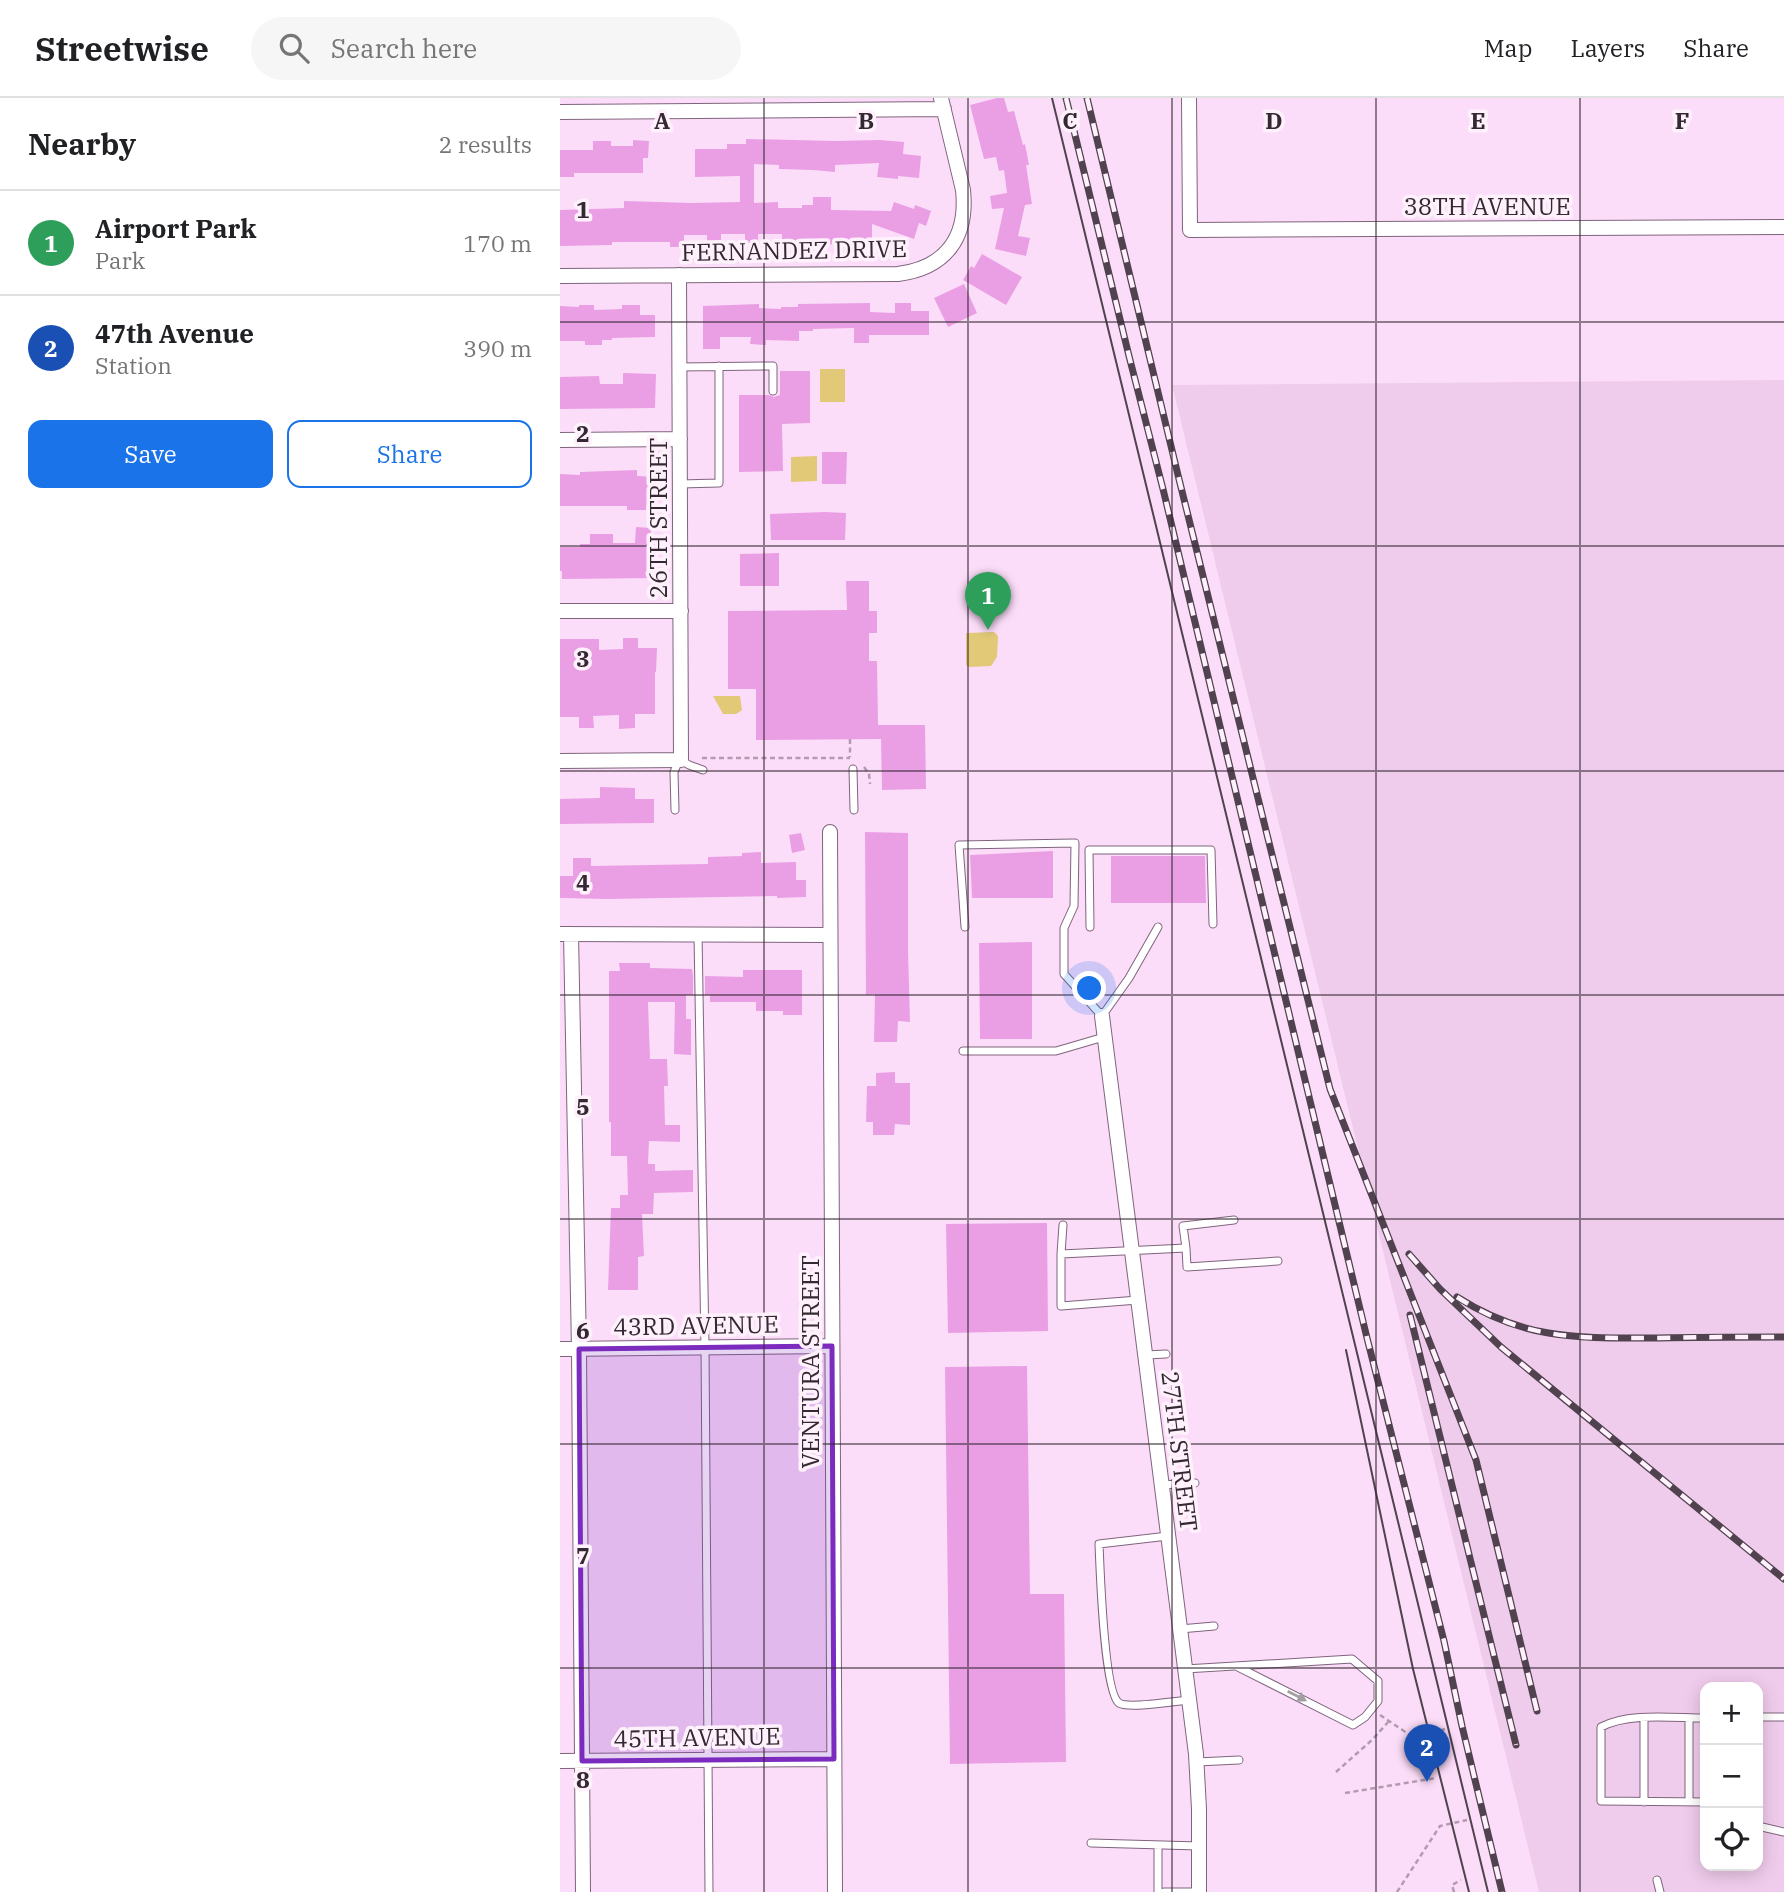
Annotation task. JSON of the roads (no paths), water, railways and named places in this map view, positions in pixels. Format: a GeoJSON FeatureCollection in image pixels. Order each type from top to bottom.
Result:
{"type":"FeatureCollection","features":[{"type":"Feature","properties":{"kind":"street","name":"38TH AVENUE"},"geometry":{"type":"LineString","coordinates":[[1189,98],[1190,230],[1784,227]]}},
{"type":"Feature","properties":{"kind":"street"},"geometry":{"type":"LineString","coordinates":[[560,112],[942,104]]}},
{"type":"Feature","properties":{"kind":"street","name":"FERNANDEZ DRIVE"},"geometry":{"type":"LineString","coordinates":[[560,276],[898,274],[927,267],[951,248],[963,220],[965,205],[942,104]]}},
{"type":"Feature","properties":{"kind":"street","name":"26TH STREET"},"geometry":{"type":"LineString","coordinates":[[679,275],[680,760]]}},
{"type":"Feature","properties":{"kind":"street"},"geometry":{"type":"LineString","coordinates":[[560,440],[680,439]]}},
{"type":"Feature","properties":{"kind":"street"},"geometry":{"type":"LineString","coordinates":[[560,611],[681,611]]}},
{"type":"Feature","properties":{"kind":"street"},"geometry":{"type":"LineString","coordinates":[[560,761],[680,760]]}},
{"type":"Feature","properties":{"kind":"street","name":"VENTURA STREET"},"geometry":{"type":"LineString","coordinates":[[830,832],[835,1892]]}},
{"type":"Feature","properties":{"kind":"street"},"geometry":{"type":"LineString","coordinates":[[583,1892],[579,1349],[566,934],[830,935]]}},
{"type":"Feature","properties":{"kind":"street","name":"27TH STREET"},"geometry":{"type":"LineString","coordinates":[[1102,1016],[1196,1762],[1199,1892]]}},
{"type":"Feature","properties":{"kind":"street","name":"43RD AVENUE"},"geometry":{"type":"LineString","coordinates":[[560,1349],[832,1346]]}},
{"type":"Feature","properties":{"kind":"street","name":"45TH AVENUE"},"geometry":{"type":"LineString","coordinates":[[560,1761],[834,1759]]}},
{"type":"Feature","properties":{"kind":"lane"},"geometry":{"type":"LineString","coordinates":[[680,484],[719,483],[719,366]]}},
{"type":"Feature","properties":{"kind":"lane"},"geometry":{"type":"LineString","coordinates":[[680,367],[773,366],[773,391]]}},
{"type":"Feature","properties":{"kind":"lane"},"geometry":{"type":"LineString","coordinates":[[676,810],[674,772],[680,760],[703,770]]}},
{"type":"Feature","properties":{"kind":"lane"},"geometry":{"type":"LineString","coordinates":[[853,769],[855,810]]}},
{"type":"Feature","properties":{"kind":"lane"},"geometry":{"type":"LineString","coordinates":[[965,926],[959,845],[1075,843],[1074,906],[1064,928],[1064,974],[1102,1016],[1129,978],[1158,926]]}},
{"type":"Feature","properties":{"kind":"lane"},"geometry":{"type":"LineString","coordinates":[[1090,927],[1089,849],[1211,850],[1213,924]]}},
{"type":"Feature","properties":{"kind":"lane"},"geometry":{"type":"LineString","coordinates":[[698,933],[705,1348],[709,1892]]}},
{"type":"Feature","properties":{"kind":"lane"},"geometry":{"type":"LineString","coordinates":[[964,1051],[1056,1052],[1104,1037]]}},
{"type":"Feature","properties":{"kind":"lane"},"geometry":{"type":"LineString","coordinates":[[1234,1220],[1183,1226],[1186,1268],[1278,1261]]}},
{"type":"Feature","properties":{"kind":"lane"},"geometry":{"type":"LineString","coordinates":[[1063,1225],[1061,1306],[1138,1300]]}},
{"type":"Feature","properties":{"kind":"lane"},"geometry":{"type":"LineString","coordinates":[[1061,1254],[1186,1248]]}},
{"type":"Feature","properties":{"kind":"lane"},"geometry":{"type":"LineString","coordinates":[[1145,1355],[1166,1354]]}},
{"type":"Feature","properties":{"kind":"lane"},"geometry":{"type":"LineString","coordinates":[[1162,1485],[1195,1483]]}},
{"type":"Feature","properties":{"kind":"lane"},"geometry":{"type":"LineString","coordinates":[[1168,1536],[1099,1544],[1107,1663],[1113,1696],[1119,1704],[1139,1705],[1189,1700]]}},
{"type":"Feature","properties":{"kind":"lane"},"geometry":{"type":"LineString","coordinates":[[1180,1629],[1214,1626]]}},
{"type":"Feature","properties":{"kind":"lane"},"geometry":{"type":"LineString","coordinates":[[1185,1670],[1236,1666],[1352,1659],[1378,1681],[1378,1701],[1366,1717],[1353,1725],[1236,1666]]}},
{"type":"Feature","properties":{"kind":"lane"},"geometry":{"type":"LineString","coordinates":[[1763,1717],[1784,1717]]}},
{"type":"Feature","properties":{"kind":"lane"},"geometry":{"type":"LineString","coordinates":[[1644,1718],[1644,1802]]}},
{"type":"Feature","properties":{"kind":"lane"},"geometry":{"type":"LineString","coordinates":[[1700,1718],[1644,1718],[1611,1722],[1601,1727],[1601,1801],[1700,1802]]}},
{"type":"Feature","properties":{"kind":"lane"},"geometry":{"type":"LineString","coordinates":[[1689,1718],[1689,1802]]}},
{"type":"Feature","properties":{"kind":"lane"},"geometry":{"type":"LineString","coordinates":[[1196,1762],[1240,1760]]}},
{"type":"Feature","properties":{"kind":"lane"},"geometry":{"type":"LineString","coordinates":[[1763,1827],[1784,1832]]}},
{"type":"Feature","properties":{"kind":"lane"},"geometry":{"type":"LineString","coordinates":[[1091,1843],[1199,1846]]}},
{"type":"Feature","properties":{"kind":"lane"},"geometry":{"type":"LineString","coordinates":[[1157,1845],[1158,1892]]}},
{"type":"Feature","properties":{"kind":"lane"},"geometry":{"type":"LineString","coordinates":[[1657,1880],[1660,1892]]}},
{"type":"Feature","properties":{"kind":"lane"},"geometry":{"type":"LineString","coordinates":[[1164,1892],[1199,1892]]}},
{"type":"Feature","properties":{"kind":"tram line"},"geometry":{"type":"LineString","coordinates":[[1052,98],[1488,1892]]}},
{"type":"Feature","properties":{"kind":"tram line"},"geometry":{"type":"LineString","coordinates":[[1346,1350],[1413,1669],[1469,1892]]}},
{"type":"Feature","properties":{"kind":"railway"},"geometry":{"type":"LineString","coordinates":[[1066,98],[1367,1338],[1444,1641],[1502,1892]]}},
{"type":"Feature","properties":{"kind":"railway"},"geometry":{"type":"LineString","coordinates":[[1087,98],[1330,1089],[1476,1460],[1537,1711]]}},
{"type":"Feature","properties":{"kind":"railway"},"geometry":{"type":"LineString","coordinates":[[1409,1254],[1440,1289],[1501,1347],[1784,1579]]}},
{"type":"Feature","properties":{"kind":"railway"},"geometry":{"type":"LineString","coordinates":[[1457,1297],[1507,1322],[1554,1334],[1604,1338],[1784,1337]]}},
{"type":"Feature","properties":{"kind":"railway"},"geometry":{"type":"LineString","coordinates":[[1410,1315],[1516,1745]]}},
{"type":"Feature","properties":{"kind":"place","name":"Airport Park"},"geometry":{"type":"Point","coordinates":[988,630]}},
{"type":"Feature","properties":{"kind":"place","name":"47th Avenue"},"geometry":{"type":"Point","coordinates":[1427,1782]}}]}
